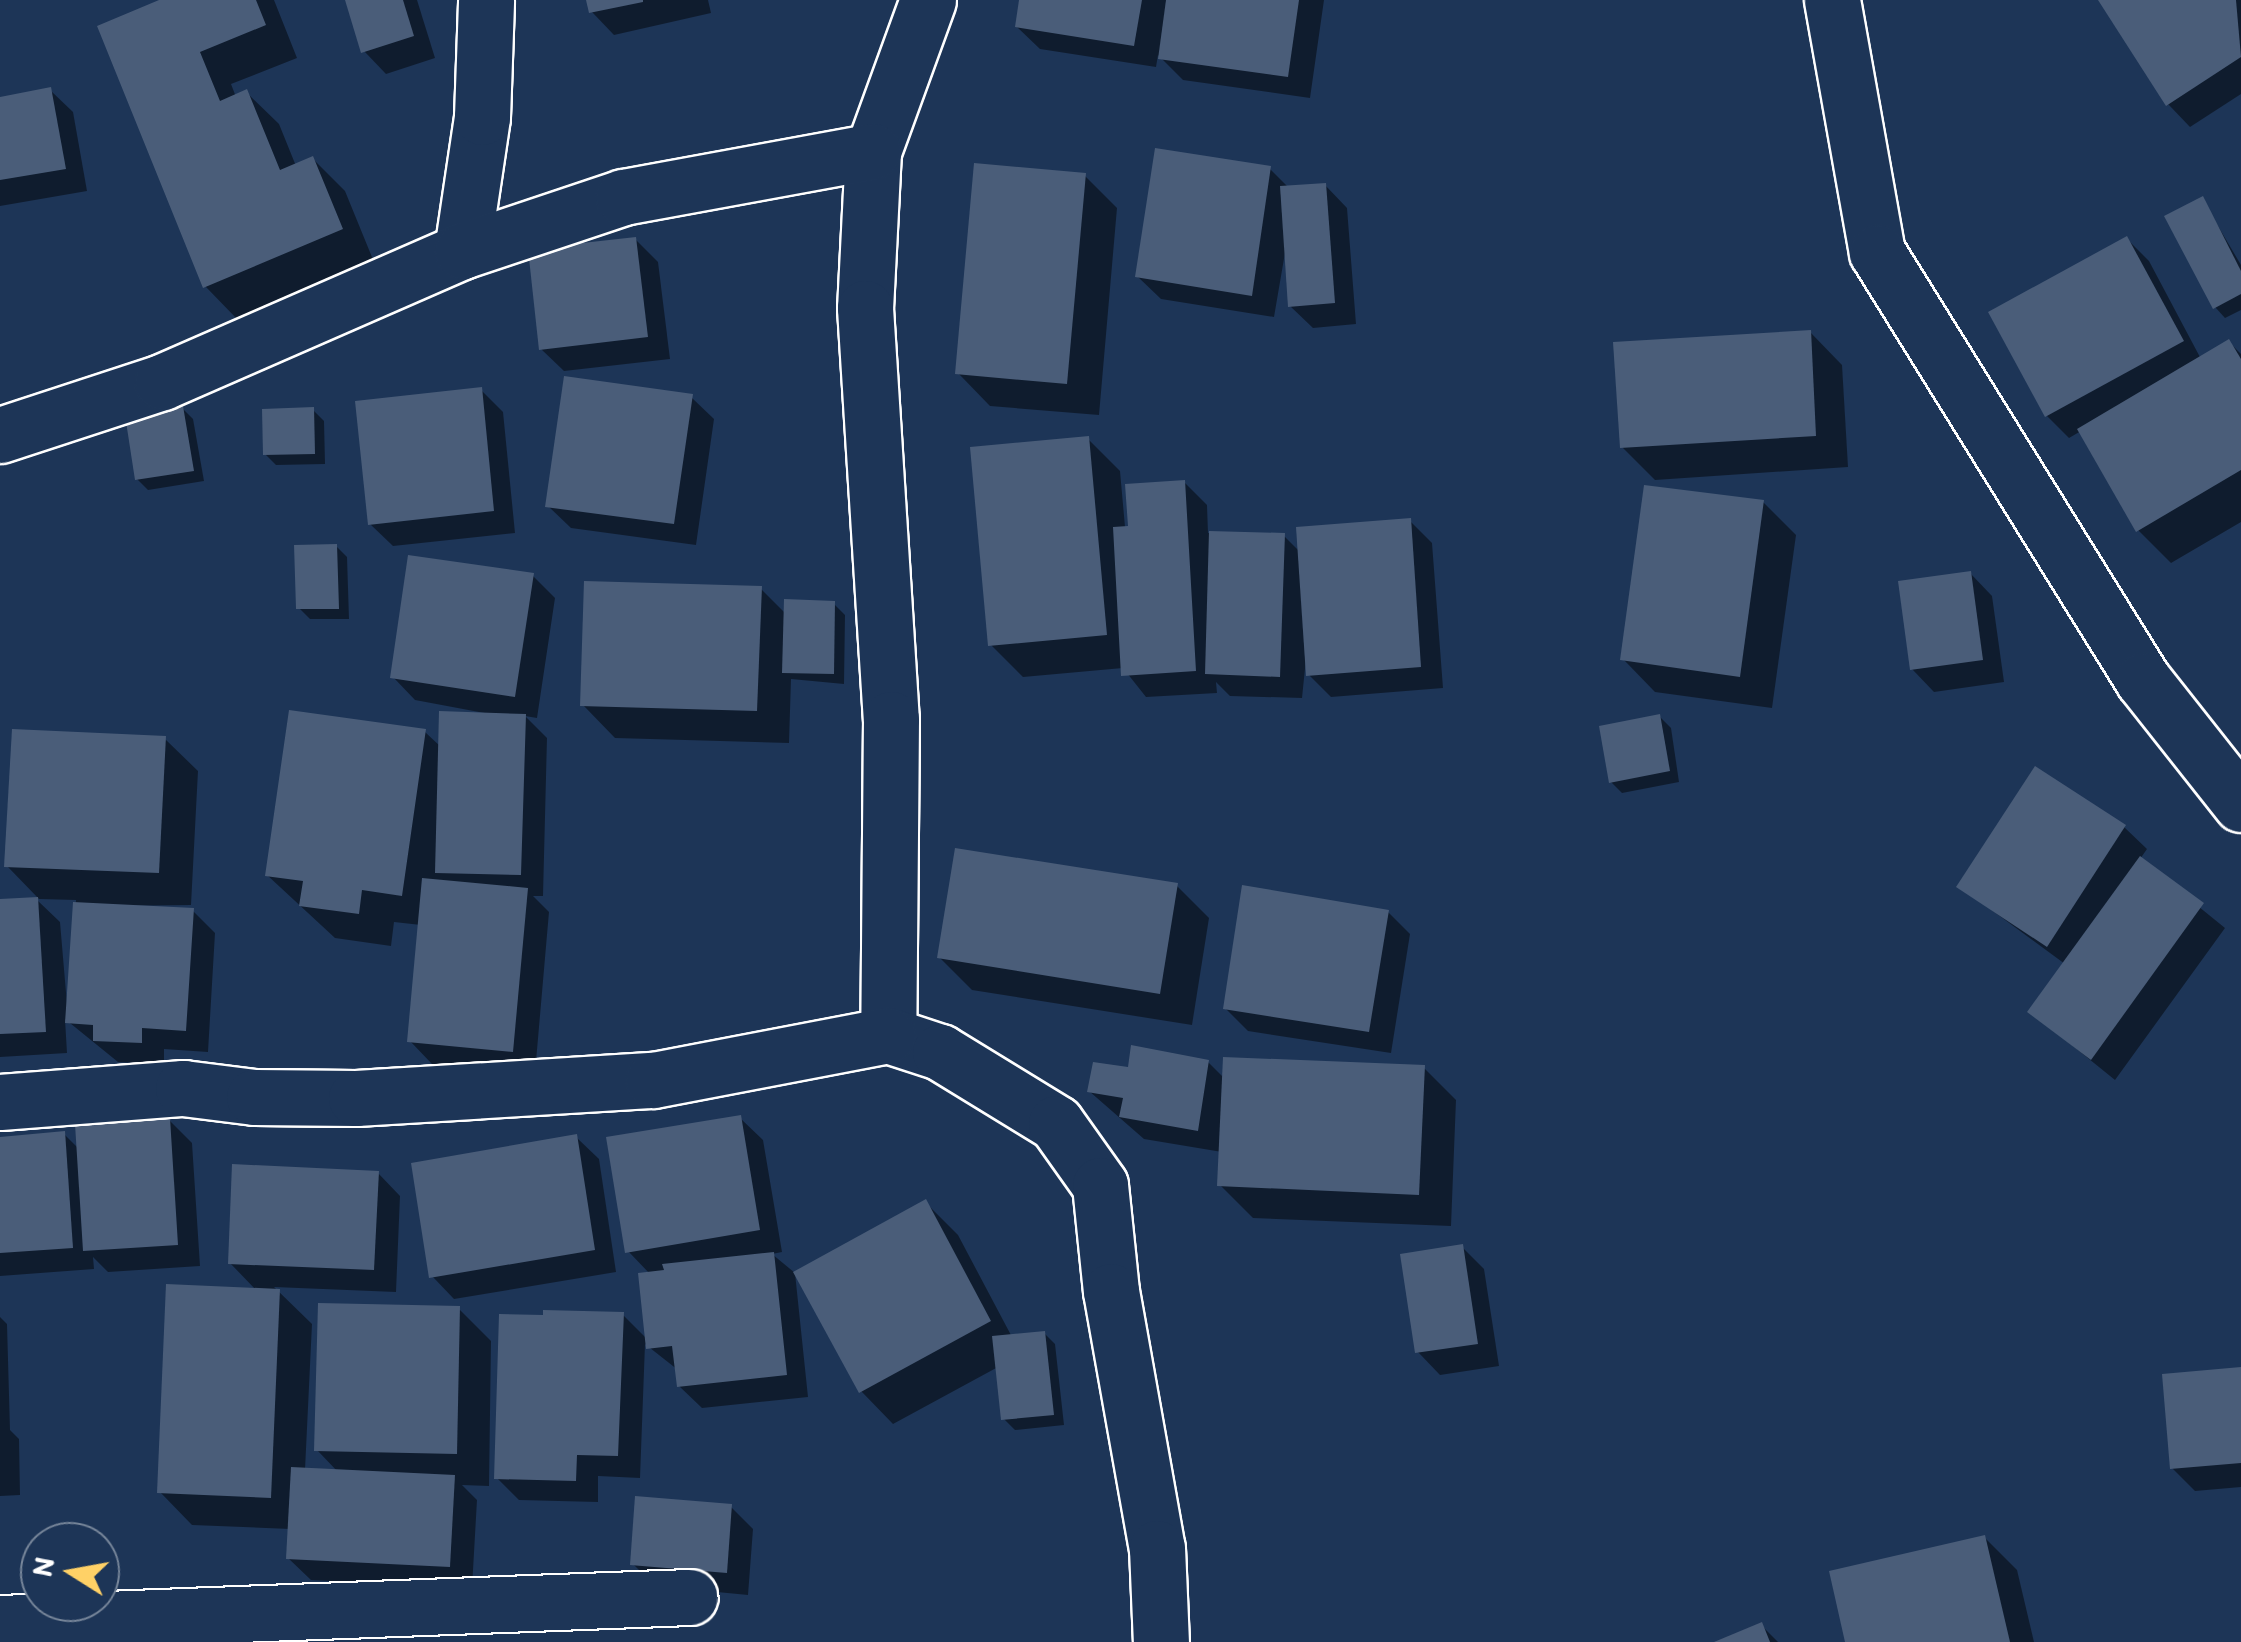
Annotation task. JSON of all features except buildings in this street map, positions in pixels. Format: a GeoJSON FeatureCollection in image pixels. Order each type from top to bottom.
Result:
{"type":"FeatureCollection","features":[{"type":"Feature","properties":{"kind":"street"},"geometry":{"type":"LineString","coordinates":[[462,251],[482,117],[486,0]]}},
{"type":"Feature","properties":{"kind":"street"},"geometry":{"type":"LineString","coordinates":[[888,1035],[892,719],[865,308],[873,151],[928,0]]}},
{"type":"Feature","properties":{"kind":"street"},"geometry":{"type":"LineString","coordinates":[[1832,0],[1877,252],[2143,680],[2241,804]]}},
{"type":"Feature","properties":{"kind":"street"},"geometry":{"type":"LineString","coordinates":[[0,435],[162,382],[462,251],[622,197],[873,151]]}},
{"type":"Feature","properties":{"kind":"street"},"geometry":{"type":"LineString","coordinates":[[0,1102],[183,1088],[254,1097],[356,1098],[616,1083],[888,1035],[940,1052],[1056,1123],[1100,1185],[1111,1291],[1158,1548],[1161,1642]]}},
{"type":"Feature","properties":{"kind":"street"},"geometry":{"type":"LineString","coordinates":[[0,1623],[690,1597]]}}]}
